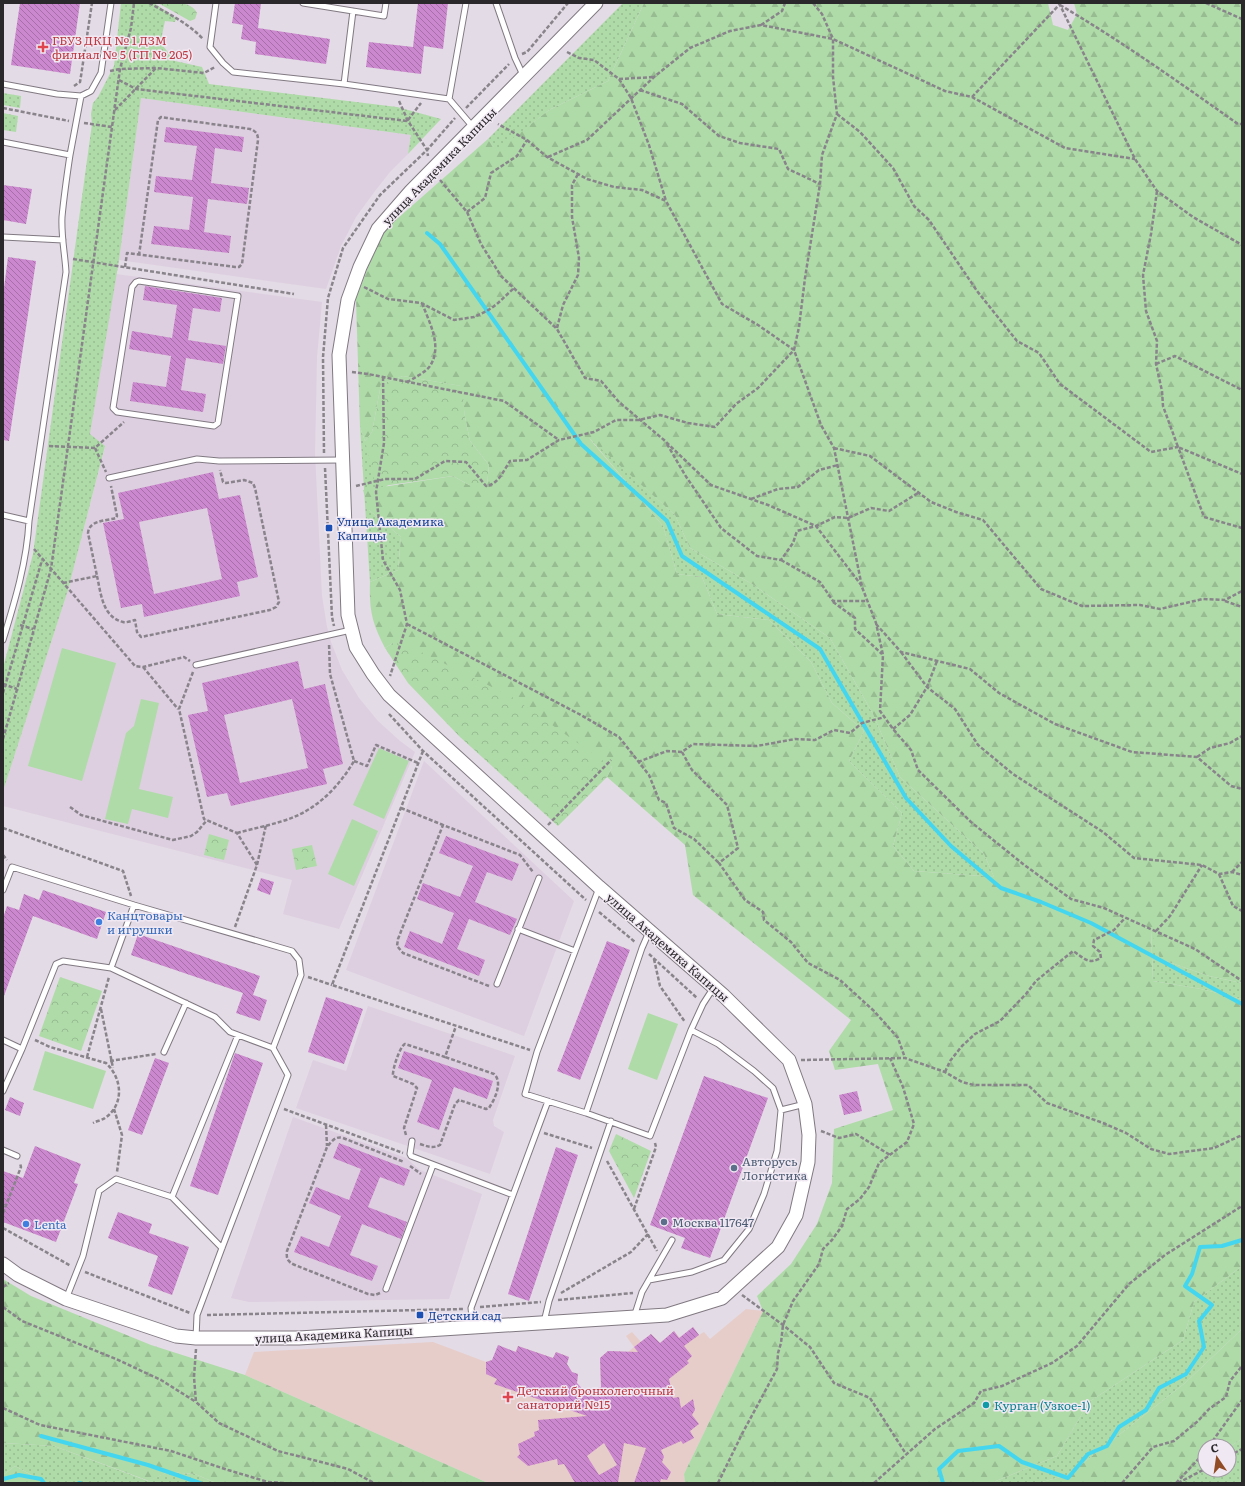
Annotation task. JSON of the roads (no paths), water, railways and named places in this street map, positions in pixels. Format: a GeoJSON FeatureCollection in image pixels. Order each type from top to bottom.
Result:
{"type":"FeatureCollection","features":[{"type":"Feature","properties":{"kind":"street","name":"улица Академика Капицы"},"geometry":{"type":"LineString","coordinates":[[3,1264],[18,1275],[66,1299],[176,1336],[196,1338],[299,1338],[473,1326],[633,1318],[668,1315],[722,1298],[778,1247],[796,1215],[808,1162],[809,1135],[805,1104],[789,1060],[746,1016],[650,930],[599,887],[389,695],[373,674],[356,647],[348,614],[339,354],[348,300],[360,267],[378,229],[412,191],[596,3]]}},
{"type":"Feature","properties":{"kind":"lane"},"geometry":{"type":"LineString","coordinates":[[3,84],[57,94],[82,96],[91,90],[100,73],[111,3]]}},
{"type":"Feature","properties":{"kind":"lane"},"geometry":{"type":"LineString","coordinates":[[216,3],[210,47],[223,63],[233,72],[344,84],[449,98],[474,127]]}},
{"type":"Feature","properties":{"kind":"lane"},"geometry":{"type":"LineString","coordinates":[[303,3],[384,16],[386,3]]}},
{"type":"Feature","properties":{"kind":"lane"},"geometry":{"type":"LineString","coordinates":[[449,98],[466,3]]}},
{"type":"Feature","properties":{"kind":"lane"},"geometry":{"type":"LineString","coordinates":[[496,3],[515,58],[524,78]]}},
{"type":"Feature","properties":{"kind":"lane"},"geometry":{"type":"LineString","coordinates":[[344,84],[353,11]]}},
{"type":"Feature","properties":{"kind":"lane"},"geometry":{"type":"LineString","coordinates":[[3,640],[13,607],[28,541],[29,520],[66,272],[62,240],[62,217],[70,155],[82,96]]}},
{"type":"Feature","properties":{"kind":"lane"},"geometry":{"type":"LineString","coordinates":[[3,142],[70,155]]}},
{"type":"Feature","properties":{"kind":"lane"},"geometry":{"type":"LineString","coordinates":[[3,237],[62,240]]}},
{"type":"Feature","properties":{"kind":"lane"},"geometry":{"type":"LineString","coordinates":[[139,281],[238,296],[218,423],[214,426],[210,426],[133,414],[117,412],[113,408],[133,284],[139,281]]}},
{"type":"Feature","properties":{"kind":"lane"},"geometry":{"type":"LineString","coordinates":[[109,478],[197,459],[219,461],[342,460]]}},
{"type":"Feature","properties":{"kind":"lane"},"geometry":{"type":"LineString","coordinates":[[3,515],[29,520]]}},
{"type":"Feature","properties":{"kind":"lane"},"geometry":{"type":"LineString","coordinates":[[196,666],[352,630]]}},
{"type":"Feature","properties":{"kind":"lane"},"geometry":{"type":"LineString","coordinates":[[3,890],[12,867],[134,905],[292,951],[299,960],[300,974],[273,1048]]}},
{"type":"Feature","properties":{"kind":"lane"},"geometry":{"type":"LineString","coordinates":[[497,984],[539,878]]}},
{"type":"Feature","properties":{"kind":"lane"},"geometry":{"type":"LineString","coordinates":[[599,887],[537,1052],[525,1094],[611,1121],[650,1136],[690,1030],[703,1004],[714,987]]}},
{"type":"Feature","properties":{"kind":"lane"},"geometry":{"type":"LineString","coordinates":[[111,968],[134,905]]}},
{"type":"Feature","properties":{"kind":"lane"},"geometry":{"type":"LineString","coordinates":[[518,929],[575,951]]}},
{"type":"Feature","properties":{"kind":"lane"},"geometry":{"type":"LineString","coordinates":[[586,1113],[642,948],[650,930]]}},
{"type":"Feature","properties":{"kind":"lane"},"geometry":{"type":"LineString","coordinates":[[3,1091],[22,1049],[56,964],[63,961],[111,968],[215,1017],[230,1032],[273,1048],[288,1075],[197,1315],[196,1338]]}},
{"type":"Feature","properties":{"kind":"lane"},"geometry":{"type":"LineString","coordinates":[[164,1052],[186,1003]]}},
{"type":"Feature","properties":{"kind":"lane"},"geometry":{"type":"LineString","coordinates":[[649,1280],[692,1272],[724,1260],[749,1229],[764,1194],[777,1151],[781,1110],[773,1088],[754,1071],[718,1044],[690,1030]]}},
{"type":"Feature","properties":{"kind":"lane"},"geometry":{"type":"LineString","coordinates":[[172,1197],[238,1035]]}},
{"type":"Feature","properties":{"kind":"lane"},"geometry":{"type":"LineString","coordinates":[[3,1040],[22,1049]]}},
{"type":"Feature","properties":{"kind":"lane"},"geometry":{"type":"LineString","coordinates":[[473,1326],[471,1308],[548,1101]]}},
{"type":"Feature","properties":{"kind":"lane"},"geometry":{"type":"LineString","coordinates":[[781,1110],[805,1104]]}},
{"type":"Feature","properties":{"kind":"lane"},"geometry":{"type":"LineString","coordinates":[[544,1323],[549,1301],[611,1121]]}},
{"type":"Feature","properties":{"kind":"lane"},"geometry":{"type":"LineString","coordinates":[[412,1141],[411,1156],[513,1194]]}},
{"type":"Feature","properties":{"kind":"lane"},"geometry":{"type":"LineString","coordinates":[[3,1150],[17,1156]]}},
{"type":"Feature","properties":{"kind":"lane"},"geometry":{"type":"LineString","coordinates":[[386,1288],[433,1165]]}},
{"type":"Feature","properties":{"kind":"lane"},"geometry":{"type":"LineString","coordinates":[[66,1299],[83,1256],[99,1191],[116,1178],[172,1197],[222,1248]]}},
{"type":"Feature","properties":{"kind":"lane"},"geometry":{"type":"LineString","coordinates":[[633,1318],[642,1292],[672,1240]]}},
{"type":"Feature","properties":{"kind":"waterway"},"geometry":{"type":"LineString","coordinates":[[427,233],[440,244],[581,444],[667,521],[682,556],[820,649],[906,798],[951,846],[1001,888],[1041,902],[1091,923],[1242,1004]]}},
{"type":"Feature","properties":{"kind":"waterway"},"geometry":{"type":"LineString","coordinates":[[943,1483],[939,1469],[958,1451],[999,1446],[1022,1462],[1068,1478],[1088,1454],[1107,1446],[1119,1427],[1146,1410],[1159,1388],[1186,1374],[1204,1347],[1199,1321],[1212,1305],[1185,1286],[1192,1274],[1200,1247],[1222,1246],[1242,1240]]}},
{"type":"Feature","properties":{"kind":"waterway"},"geometry":{"type":"LineString","coordinates":[[41,1436],[148,1465],[200,1483]]}},
{"type":"Feature","properties":{"kind":"waterway"},"geometry":{"type":"LineString","coordinates":[[3,1479],[19,1475],[41,1479],[44,1483]]}},
{"type":"Feature","properties":{"kind":"place","name":"ГБУЗ ДКЦ № 1 ДЗМ филиал № 5 (ГП № 205)"},"geometry":{"type":"Point","coordinates":[43,47]}},
{"type":"Feature","properties":{"kind":"place","name":"Улица Академика Капицы"},"geometry":{"type":"Point","coordinates":[329,528]}},
{"type":"Feature","properties":{"kind":"place","name":"Канцтовары и игрушки"},"geometry":{"type":"Point","coordinates":[99,922]}},
{"type":"Feature","properties":{"kind":"place","name":"Авторусь Логистика"},"geometry":{"type":"Point","coordinates":[734,1168]}},
{"type":"Feature","properties":{"kind":"place","name":"Москва 117647"},"geometry":{"type":"Point","coordinates":[664,1222]}},
{"type":"Feature","properties":{"kind":"place","name":"Lenta"},"geometry":{"type":"Point","coordinates":[26,1224]}},
{"type":"Feature","properties":{"kind":"place","name":"Детский сад"},"geometry":{"type":"Point","coordinates":[420,1315]}},
{"type":"Feature","properties":{"kind":"place","name":"Детский бронхолегочный санаторий №15"},"geometry":{"type":"Point","coordinates":[508,1397]}},
{"type":"Feature","properties":{"kind":"place","name":"Курган (Узкое-1)"},"geometry":{"type":"Point","coordinates":[986,1405]}}]}
